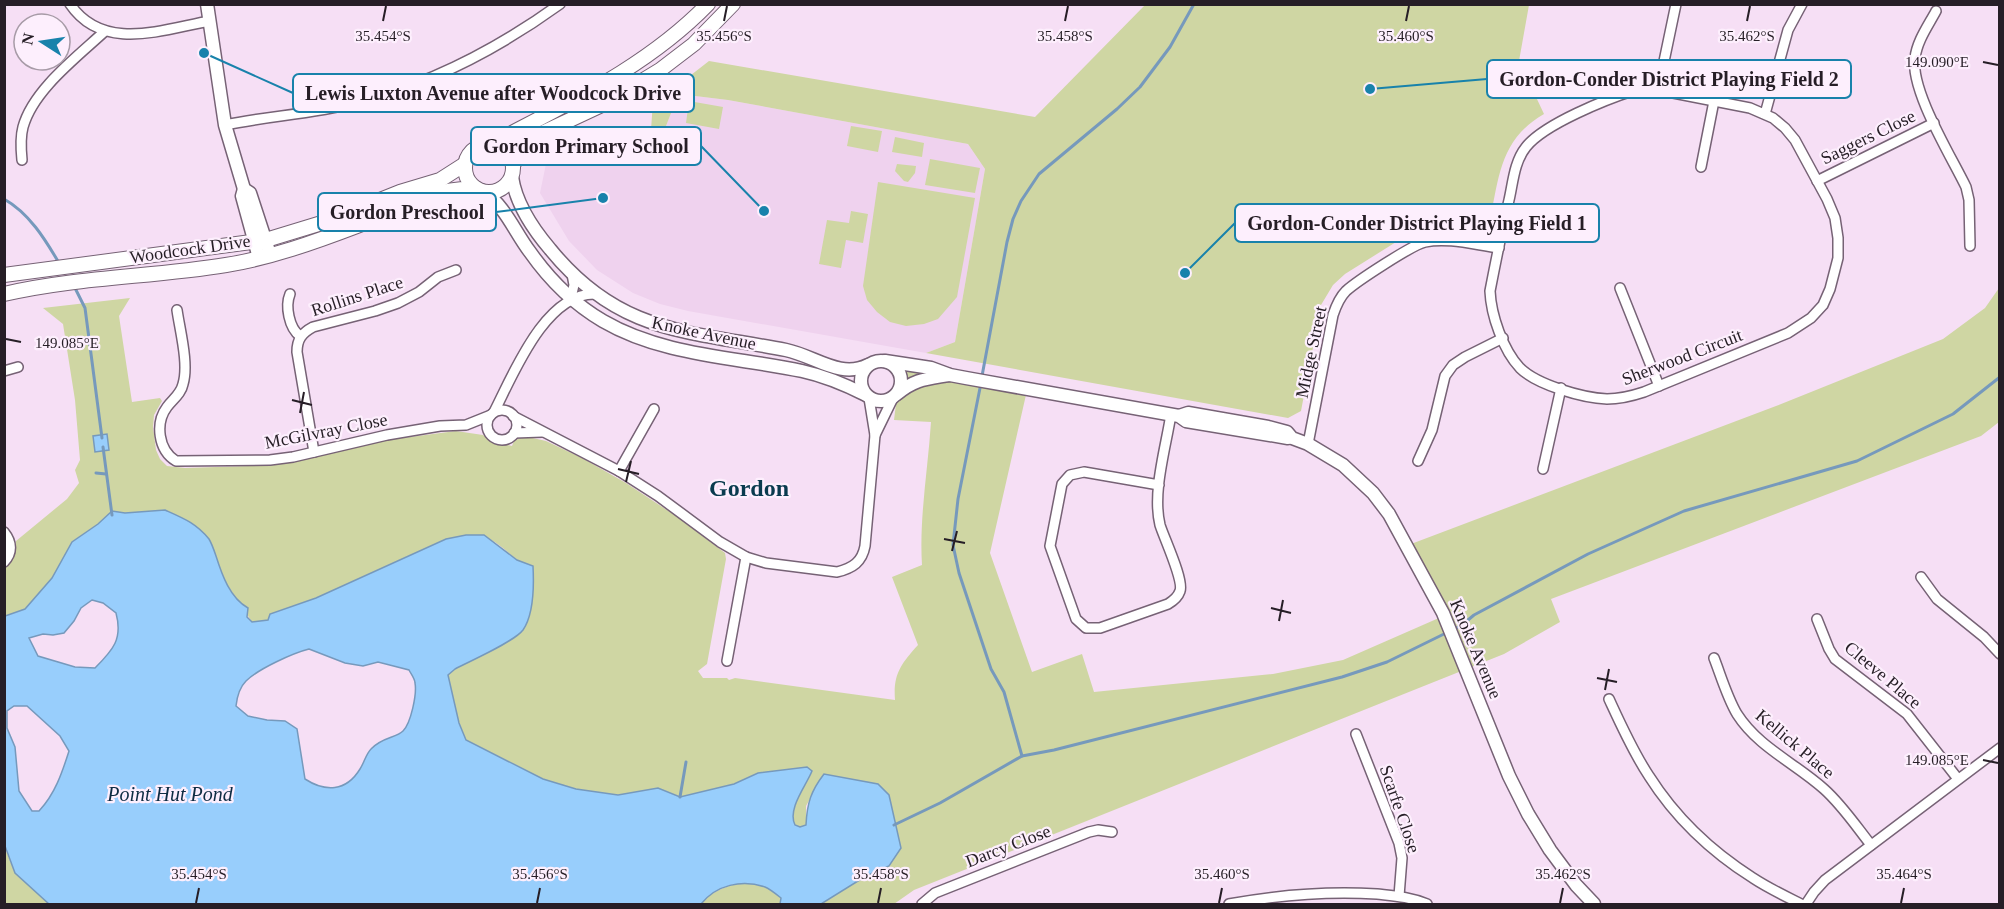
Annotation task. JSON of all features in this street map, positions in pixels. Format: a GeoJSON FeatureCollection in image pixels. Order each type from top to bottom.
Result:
{"type":"FeatureCollection","features":[{"type":"Feature","properties":{"kind":"main road"},"geometry":{"type":"LineString","coordinates":[[708,4],[660,48],[606,83],[491,144],[477,147],[467,157],[465,164],[467,178],[480,190],[490,192],[503,188],[520,153],[529,142],[542,133],[624,94],[690,47],[710,30],[734,4]]}},
{"type":"Feature","properties":{"kind":"main road"},"geometry":{"type":"LineString","coordinates":[[491,144],[504,148],[508,153],[512,171]]}},
{"type":"Feature","properties":{"kind":"main road","name":"Woodcock Drive"},"geometry":{"type":"LineString","coordinates":[[4,275],[260,241],[326,222],[400,192],[440,180],[465,164]]}},
{"type":"Feature","properties":{"kind":"main road","name":"Woodcock Drive"},"geometry":{"type":"LineString","coordinates":[[4,294],[57,285],[227,265],[265,256],[359,225],[426,196],[460,188],[480,190]]}},
{"type":"Feature","properties":{"kind":"street"},"geometry":{"type":"LineString","coordinates":[[70,4],[84,19],[105,31],[121,34],[138,35],[210,21]]}},
{"type":"Feature","properties":{"kind":"street"},"geometry":{"type":"LineString","coordinates":[[207,4],[225,125],[244,189],[242,195],[265,256]]}},
{"type":"Feature","properties":{"kind":"street"},"geometry":{"type":"LineString","coordinates":[[225,125],[335,107],[395,92],[432,77],[492,47],[560,4]]}},
{"type":"Feature","properties":{"kind":"street"},"geometry":{"type":"LineString","coordinates":[[1658,90],[1676,4]]}},
{"type":"Feature","properties":{"kind":"street"},"geometry":{"type":"LineString","coordinates":[[1766,114],[1788,30],[1802,4]]}},
{"type":"Feature","properties":{"kind":"street","name":"Saggers Close"},"geometry":{"type":"LineString","coordinates":[[1936,11],[1920,40],[1914,74],[1921,97],[1966,187],[1969,200],[1970,246]]}},
{"type":"Feature","properties":{"kind":"street"},"geometry":{"type":"LineString","coordinates":[[22,160],[22,128],[40,96],[56,77],[105,31]]}},
{"type":"Feature","properties":{"kind":"street","name":"Sherwood Circuit"},"geometry":{"type":"LineString","coordinates":[[1635,90],[1658,90],[1714,101],[1750,108],[1766,114],[1785,128],[1795,140],[1835,218],[1838,258],[1830,289],[1823,304],[1811,318],[1788,333],[1626,398],[1607,399],[1582,395],[1532,378],[1512,357],[1490,306],[1490,291],[1516,169],[1525,148],[1535,137],[1549,128],[1615,96],[1635,90]]}},
{"type":"Feature","properties":{"kind":"street"},"geometry":{"type":"LineString","coordinates":[[1701,167],[1714,101]]}},
{"type":"Feature","properties":{"kind":"street","name":"Saggers Close"},"geometry":{"type":"LineString","coordinates":[[1817,181],[1934,123]]}},
{"type":"Feature","properties":{"kind":"street","name":"Knoke Avenue"},"geometry":{"type":"LineString","coordinates":[[512,171],[514,191],[543,241],[572,274],[595,294],[631,316],[668,329],[789,351],[810,357],[839,370],[849,371],[868,365]]}},
{"type":"Feature","properties":{"kind":"street","name":"Knoke Avenue"},"geometry":{"type":"LineString","coordinates":[[480,190],[499,204],[529,252],[548,276],[572,298],[605,322],[644,340],[673,348],[803,371],[830,379],[868,397]]}},
{"type":"Feature","properties":{"kind":"street","name":"Midge Street"},"geometry":{"type":"LineString","coordinates":[[1308,444],[1333,315],[1338,302],[1347,290],[1407,250],[1426,242],[1440,241],[1499,248]]}},
{"type":"Feature","properties":{"kind":"street","name":"Rollins Place"},"geometry":{"type":"LineString","coordinates":[[314,452],[297,352],[300,336],[314,327],[398,303],[419,292],[438,277],[456,270]]}},
{"type":"Feature","properties":{"kind":"street"},"geometry":{"type":"LineString","coordinates":[[572,274],[574,285],[572,298]]}},
{"type":"Feature","properties":{"kind":"street"},"geometry":{"type":"LineString","coordinates":[[1620,288],[1659,386]]}},
{"type":"Feature","properties":{"kind":"street","name":"Rollins Place"},"geometry":{"type":"LineString","coordinates":[[290,294],[288,304],[292,327],[300,336]]}},
{"type":"Feature","properties":{"kind":"street"},"geometry":{"type":"LineString","coordinates":[[508,386],[512,414],[516,423],[514,433],[509,438],[501,440],[491,434],[487,427],[526,348],[560,308],[572,298],[584,294],[595,294]]}},
{"type":"Feature","properties":{"kind":"street","name":"McGilvray Close"},"geometry":{"type":"LineString","coordinates":[[177,310],[185,371],[180,392],[166,408],[160,421],[160,435],[164,449],[168,456],[176,460],[184,462],[270,460],[440,426],[466,425],[493,414]]}},
{"type":"Feature","properties":{"kind":"street"},"geometry":{"type":"LineString","coordinates":[[1418,461],[1432,430],[1445,376],[1453,365],[1465,357],[1503,338]]}},
{"type":"Feature","properties":{"kind":"street"},"geometry":{"type":"LineString","coordinates":[[493,414],[502,410],[512,414],[619,471],[658,496],[720,542],[746,556],[766,563],[831,573],[857,564],[863,555],[875,435],[868,397],[861,383],[861,376],[868,365],[885,361],[892,364],[900,374],[900,388],[875,435]]}},
{"type":"Feature","properties":{"kind":"street","name":"Knoke Avenue"},"geometry":{"type":"LineString","coordinates":[[885,361],[931,368],[966,378],[1175,415],[1186,421],[1283,439],[1292,438],[1308,444],[1343,465],[1373,493],[1389,514],[1443,613],[1509,776],[1527,814],[1576,885],[1594,904]]}},
{"type":"Feature","properties":{"kind":"street"},"geometry":{"type":"LineString","coordinates":[[4,371],[18,367]]}},
{"type":"Feature","properties":{"kind":"street","name":"Knoke Avenue"},"geometry":{"type":"LineString","coordinates":[[896,395],[920,379],[950,375]]}},
{"type":"Feature","properties":{"kind":"street"},"geometry":{"type":"LineString","coordinates":[[1544,469],[1561,388]]}},
{"type":"Feature","properties":{"kind":"street"},"geometry":{"type":"LineString","coordinates":[[868,397],[885,401],[896,395]]}},
{"type":"Feature","properties":{"kind":"street"},"geometry":{"type":"LineString","coordinates":[[619,471],[654,409]]}},
{"type":"Feature","properties":{"kind":"street"},"geometry":{"type":"LineString","coordinates":[[1159,485],[1084,472],[1070,475],[1062,484],[1050,546],[1076,619],[1086,628],[1100,628],[1168,604],[1180,591],[1180,579],[1160,522],[1157,506],[1159,485],[1175,415]]}},
{"type":"Feature","properties":{"kind":"street","name":"McGilvray Close"},"geometry":{"type":"LineString","coordinates":[[466,425],[491,434]]}},
{"type":"Feature","properties":{"kind":"street"},"geometry":{"type":"LineString","coordinates":[[514,433],[542,432]]}},
{"type":"Feature","properties":{"kind":"street"},"geometry":{"type":"LineString","coordinates":[[4,532],[12,547],[9,557],[4,562]]}},
{"type":"Feature","properties":{"kind":"street"},"geometry":{"type":"LineString","coordinates":[[727,661],[746,556]]}},
{"type":"Feature","properties":{"kind":"street"},"geometry":{"type":"LineString","coordinates":[[1921,577],[1937,599],[1984,636],[2000,654]]}},
{"type":"Feature","properties":{"kind":"street","name":"Cleeve Place"},"geometry":{"type":"LineString","coordinates":[[1817,619],[1835,659],[1907,714],[1958,779]]}},
{"type":"Feature","properties":{"kind":"street","name":"Kellick Place"},"geometry":{"type":"LineString","coordinates":[[1714,658],[1733,706],[1750,730],[1823,788],[1838,803],[1871,845]]}},
{"type":"Feature","properties":{"kind":"street"},"geometry":{"type":"LineString","coordinates":[[1609,699],[1648,776],[1682,818],[1730,862],[1801,904]]}},
{"type":"Feature","properties":{"kind":"street","name":"Scarfe Close"},"geometry":{"type":"LineString","coordinates":[[1356,734],[1399,843],[1402,858],[1399,896]]}},
{"type":"Feature","properties":{"kind":"street"},"geometry":{"type":"LineString","coordinates":[[1806,904],[1825,880],[2000,748]]}},
{"type":"Feature","properties":{"kind":"street","name":"Darcy Close"},"geometry":{"type":"LineString","coordinates":[[921,904],[935,893],[1089,832],[1098,830],[1112,832]]}},
{"type":"Feature","properties":{"kind":"street"},"geometry":{"type":"LineString","coordinates":[[1229,904],[1313,893],[1399,896],[1426,904]]}},
{"type":"Feature","properties":{"kind":"shaded area"},"geometry":{"type":"Polygon","coordinates":[[[687,95],[728,100],[968,144],[985,169],[955,342],[926,353],[688,311],[660,304],[633,293],[597,270],[569,241],[540,193],[547,159],[595,131],[626,149],[651,130],[666,126],[675,103],[687,95]]]}},
{"type":"Feature","properties":{"kind":"green space"},"geometry":{"type":"Polygon","coordinates":[[[1145,5],[1529,5],[1519,61],[1544,114],[1529,124],[1509,148],[1499,177],[1489,225],[1480,231],[1442,227],[1412,232],[1345,274],[1333,285],[1321,305],[1301,411],[1288,418],[926,353],[955,342],[985,169],[968,144],[728,100],[687,95],[675,103],[666,126],[651,130],[653,101],[709,61],[1035,117],[1145,5]]]}},
{"type":"Feature","properties":{"kind":"green space"},"geometry":{"type":"Polygon","coordinates":[[[689,101],[723,107],[719,129],[686,123],[689,101]]]}},
{"type":"Feature","properties":{"kind":"green space"},"geometry":{"type":"Polygon","coordinates":[[[851,126],[882,131],[878,152],[847,146],[851,126]]]}},
{"type":"Feature","properties":{"kind":"green space"},"geometry":{"type":"Polygon","coordinates":[[[895,137],[924,143],[922,157],[892,152],[895,137]]]}},
{"type":"Feature","properties":{"kind":"green space"},"geometry":{"type":"Polygon","coordinates":[[[930,159],[980,168],[975,193],[925,185],[930,159]]]}},
{"type":"Feature","properties":{"kind":"green space"},"geometry":{"type":"Polygon","coordinates":[[[897,164],[916,166],[915,173],[908,182],[904,181],[895,171],[897,164]]]}},
{"type":"Feature","properties":{"kind":"green space"},"geometry":{"type":"Polygon","coordinates":[[[878,182],[975,198],[957,297],[938,319],[924,324],[906,326],[890,322],[867,300],[863,286],[878,182]]]}},
{"type":"Feature","properties":{"kind":"green space"},"geometry":{"type":"Polygon","coordinates":[[[851,211],[868,214],[863,243],[846,240],[841,268],[819,264],[827,220],[849,223],[851,211]]]}},
{"type":"Feature","properties":{"kind":"green space"},"geometry":{"type":"Polygon","coordinates":[[[1999,288],[1999,422],[1981,436],[1551,599],[1560,622],[1504,654],[914,890],[894,904],[821,904],[866,876],[889,866],[843,778],[824,774],[806,806],[806,825],[800,827],[795,825],[793,812],[812,771],[758,773],[734,784],[680,797],[658,788],[618,795],[576,789],[543,779],[466,740],[459,723],[448,675],[523,631],[517,560],[485,537],[469,535],[446,539],[316,598],[271,614],[269,620],[252,622],[226,583],[219,566],[165,510],[111,512],[72,542],[52,578],[25,609],[5,616],[5,568],[14,557],[16,541],[67,499],[79,483],[75,470],[80,460],[75,400],[63,324],[43,308],[130,298],[119,316],[132,402],[160,398],[162,401],[154,415],[153,427],[156,450],[160,459],[167,466],[185,468],[275,465],[387,440],[456,431],[483,435],[490,441],[512,446],[514,441],[524,436],[546,441],[626,483],[676,516],[725,553],[726,559],[707,664],[698,671],[703,678],[727,678],[729,680],[735,678],[895,700],[895,683],[899,670],[918,645],[892,577],[922,565],[923,511],[931,422],[894,420],[901,363],[1028,386],[990,553],[1032,672],[1082,654],[1094,692],[1273,674],[1343,660],[1448,614],[1411,544],[1776,406],[1943,339],[1985,308],[1999,288]]]}},
{"type":"Feature","properties":{"kind":"green space"},"geometry":{"type":"Polygon","coordinates":[[[4,846],[15,873],[49,904],[5,904],[4,846]]]}},
{"type":"Feature","properties":{"kind":"green space"},"geometry":{"type":"Polygon","coordinates":[[[742,882],[766,887],[781,898],[780,904],[701,904],[715,892],[742,882]]]}},
{"type":"Feature","properties":{"kind":"water"},"geometry":{"type":"Polygon","coordinates":[[[107,434],[109,450],[95,452],[93,436],[107,434]]]}},
{"type":"Feature","properties":{"kind":"water","name":"Point Hut Pond"},"geometry":{"type":"Polygon","coordinates":[[[165,510],[199,529],[209,539],[228,585],[236,598],[248,608],[247,617],[252,622],[268,620],[270,614],[316,598],[446,539],[466,535],[484,535],[517,560],[533,566],[532,599],[527,623],[518,635],[448,675],[459,723],[466,740],[543,779],[576,789],[618,795],[658,788],[680,797],[734,784],[758,773],[807,767],[812,771],[793,812],[795,825],[800,827],[806,825],[810,798],[824,774],[878,784],[889,795],[901,848],[889,866],[866,876],[821,904],[780,904],[781,898],[765,887],[739,884],[714,892],[701,904],[49,904],[15,873],[5,846],[5,616],[25,609],[52,578],[72,542],[112,511],[125,513],[165,510]],[[92,600],[81,608],[64,633],[43,634],[29,638],[38,656],[75,667],[95,668],[101,662],[115,644],[118,622],[116,613],[103,603],[92,600]],[[309,649],[251,676],[240,690],[236,706],[248,716],[285,721],[297,729],[305,779],[320,786],[335,788],[354,777],[375,745],[400,733],[406,727],[414,701],[415,681],[409,670],[378,662],[363,666],[345,663],[309,649]],[[14,706],[7,711],[7,728],[15,747],[19,791],[32,811],[39,811],[54,790],[69,751],[60,736],[27,706],[14,706]]]}},
{"type":"Feature","properties":{"kind":"waterway"},"geometry":{"type":"LineString","coordinates":[[982,376],[1007,242],[1021,201],[1039,174],[1140,87],[1170,47],[1194,4]]}},
{"type":"Feature","properties":{"kind":"waterway"},"geometry":{"type":"LineString","coordinates":[[4,199],[29,219],[59,263]]}},
{"type":"Feature","properties":{"kind":"waterway"},"geometry":{"type":"LineString","coordinates":[[74,286],[85,308],[102,438]]}},
{"type":"Feature","properties":{"kind":"waterway"},"geometry":{"type":"LineString","coordinates":[[1452,630],[1474,615],[1588,554],[1684,511],[1857,461],[1953,414],[2000,377]]}},
{"type":"Feature","properties":{"kind":"waterway"},"geometry":{"type":"LineString","coordinates":[[894,825],[940,803],[1022,756],[1004,692],[991,669],[959,573],[953,545],[958,499],[981,383]]}},
{"type":"Feature","properties":{"kind":"waterway"},"geometry":{"type":"LineString","coordinates":[[103,447],[112,515]]}},
{"type":"Feature","properties":{"kind":"waterway"},"geometry":{"type":"LineString","coordinates":[[96,473],[106,474]]}},
{"type":"Feature","properties":{"kind":"waterway"},"geometry":{"type":"LineString","coordinates":[[1022,756],[1054,750],[1342,677],[1387,662],[1446,633]]}},
{"type":"Feature","properties":{"kind":"waterway"},"geometry":{"type":"LineString","coordinates":[[680,797],[686,762]]}},
{"type":"Feature","properties":{"kind":"place","name":"Lewis Luxton Avenue after Woodcock Drive"},"geometry":{"type":"Point","coordinates":[204,53]}},
{"type":"Feature","properties":{"kind":"place","name":"Gordon-Conder District Playing Field 2"},"geometry":{"type":"Point","coordinates":[1370,89]}},
{"type":"Feature","properties":{"kind":"place","name":"Gordon Preschool"},"geometry":{"type":"Point","coordinates":[603,198]}},
{"type":"Feature","properties":{"kind":"place","name":"Gordon Primary School"},"geometry":{"type":"Point","coordinates":[764,211]}},
{"type":"Feature","properties":{"kind":"place","name":"Gordon-Conder District Playing Field 1"},"geometry":{"type":"Point","coordinates":[1185,273]}},
{"type":"Feature","properties":{"kind":"district","name":"Gordon"},"geometry":{"type":"Point","coordinates":[749,488]}}]}
